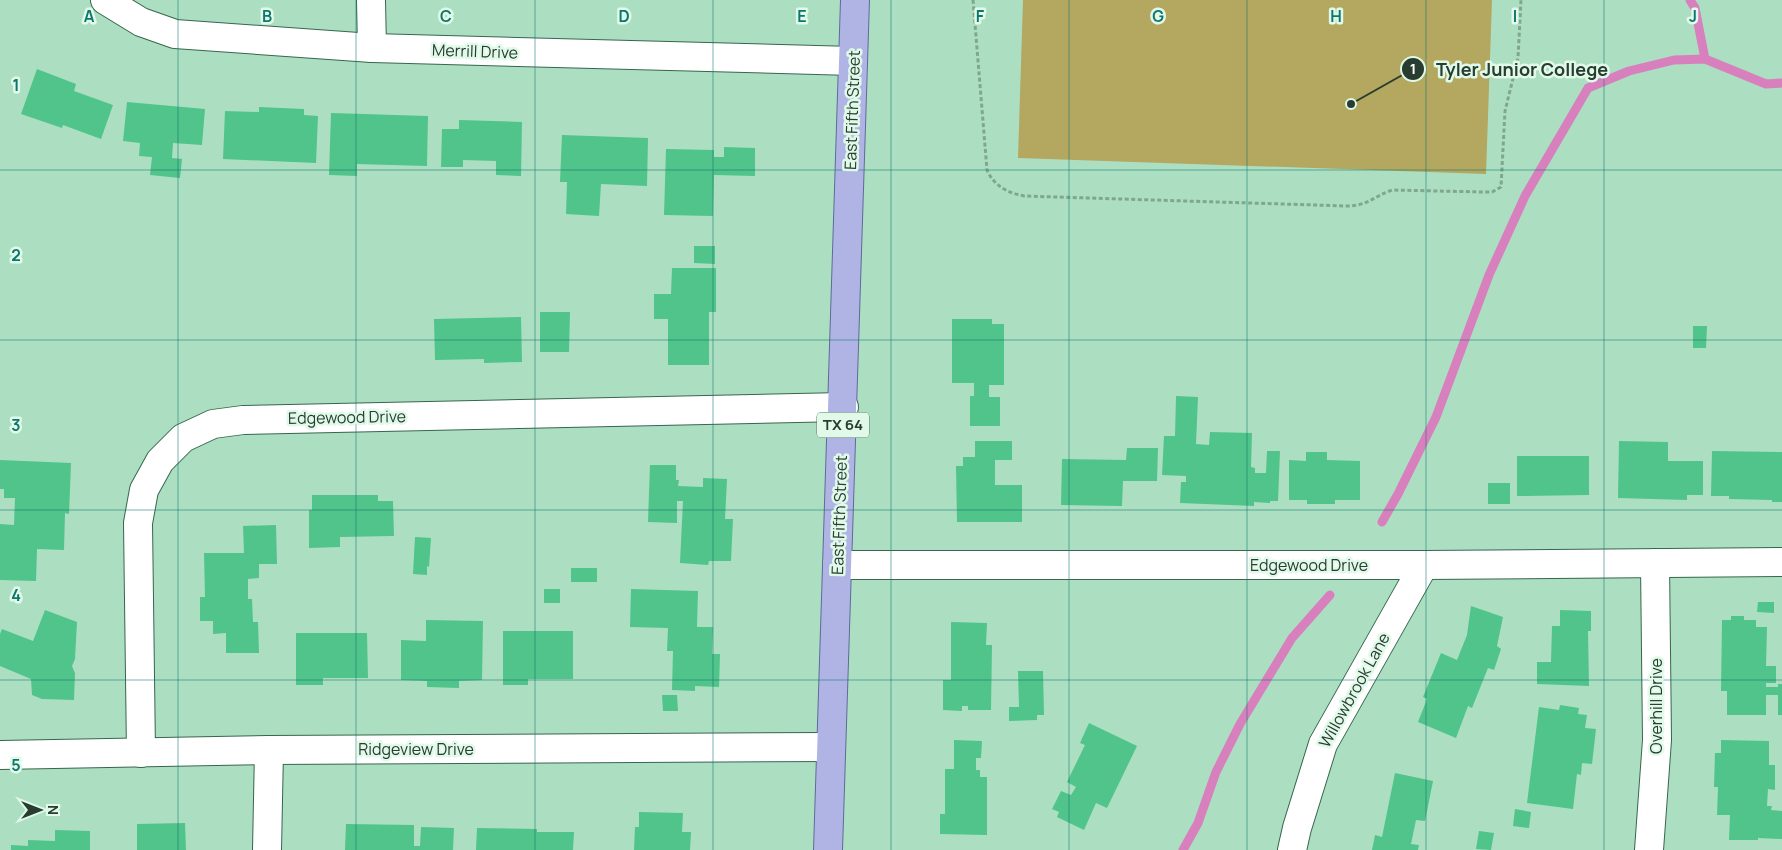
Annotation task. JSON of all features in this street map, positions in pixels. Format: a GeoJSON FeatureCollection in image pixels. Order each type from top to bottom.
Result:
{"type":"FeatureCollection","features":[{"type":"Feature","properties":{"kind":"main road","name":"East Fifth Street"},"geometry":{"type":"LineString","coordinates":[[828,850],[844,408],[855,0]]}},
{"type":"Feature","properties":{"kind":"street","name":"Merrill Drive"},"geometry":{"type":"LineString","coordinates":[[105,0],[141,22],[175,34],[372,48],[853,61]]}},
{"type":"Feature","properties":{"kind":"street"},"geometry":{"type":"LineString","coordinates":[[371,0],[372,48]]}},
{"type":"Feature","properties":{"kind":"street","name":"Edgewood Drive"},"geometry":{"type":"LineString","coordinates":[[141,753],[138,523],[144,490],[160,461],[183,438],[213,424],[243,420],[844,408]]}},
{"type":"Feature","properties":{"kind":"street","name":"Edgewood Drive"},"geometry":{"type":"LineString","coordinates":[[837,565],[1424,565],[1782,562]]}},
{"type":"Feature","properties":{"kind":"street","name":"Overhill Drive"},"geometry":{"type":"LineString","coordinates":[[1649,850],[1657,740],[1655,563]]}},
{"type":"Feature","properties":{"kind":"street","name":"Willowbrook Lane"},"geometry":{"type":"LineString","coordinates":[[1292,850],[1323,744],[1424,565]]}},
{"type":"Feature","properties":{"kind":"street","name":"Ridgeview Drive"},"geometry":{"type":"LineString","coordinates":[[0,755],[269,750],[831,747]]}},
{"type":"Feature","properties":{"kind":"street"},"geometry":{"type":"LineString","coordinates":[[267,850],[269,750]]}},
{"type":"Feature","properties":{"kind":"path"},"geometry":{"type":"LineString","coordinates":[[973,0],[986,170],[989,177],[1004,190],[1024,196],[1357,206],[1368,203],[1392,190],[1492,192],[1501,187],[1505,111],[1518,58],[1521,0]]}},
{"type":"Feature","properties":{"kind":"shaded area"},"geometry":{"type":"Polygon","coordinates":[[[1023,0],[1492,0],[1486,174],[1018,158],[1023,0]]]}},
{"type":"Feature","properties":{"kind":"building"},"geometry":{"type":"Polygon","coordinates":[[[37,69],[76,84],[74,91],[113,105],[101,139],[63,125],[62,128],[21,114],[37,69]]]}},
{"type":"Feature","properties":{"kind":"building"},"geometry":{"type":"Polygon","coordinates":[[[127,102],[205,109],[202,145],[173,143],[172,158],[182,159],[180,178],[150,175],[152,157],[139,156],[140,143],[123,141],[127,102]]]}},
{"type":"Feature","properties":{"kind":"building"},"geometry":{"type":"Polygon","coordinates":[[[259,107],[304,109],[304,115],[318,116],[316,163],[223,159],[225,111],[259,112],[259,107]]]}},
{"type":"Feature","properties":{"kind":"building"},"geometry":{"type":"Polygon","coordinates":[[[331,113],[428,116],[427,166],[357,164],[357,176],[329,175],[331,113]]]}},
{"type":"Feature","properties":{"kind":"building"},"geometry":{"type":"Polygon","coordinates":[[[459,120],[522,122],[521,176],[496,175],[496,161],[463,160],[463,167],[441,167],[442,129],[459,129],[459,120]]]}},
{"type":"Feature","properties":{"kind":"building"},"geometry":{"type":"Polygon","coordinates":[[[562,135],[648,138],[647,186],[601,184],[599,216],[566,214],[567,182],[560,182],[562,135]]]}},
{"type":"Feature","properties":{"kind":"building"},"geometry":{"type":"Polygon","coordinates":[[[724,147],[755,148],[755,176],[714,175],[713,216],[664,215],[666,149],[714,150],[714,157],[724,157],[724,147]]]}},
{"type":"Feature","properties":{"kind":"building"},"geometry":{"type":"Polygon","coordinates":[[[694,246],[715,246],[715,264],[694,263],[694,246]]]}},
{"type":"Feature","properties":{"kind":"building"},"geometry":{"type":"Polygon","coordinates":[[[672,268],[716,268],[716,312],[709,312],[709,365],[668,365],[668,319],[654,319],[654,294],[671,294],[672,268]]]}},
{"type":"Feature","properties":{"kind":"building"},"geometry":{"type":"Polygon","coordinates":[[[540,312],[570,312],[569,352],[540,352],[540,312]]]}},
{"type":"Feature","properties":{"kind":"building"},"geometry":{"type":"Polygon","coordinates":[[[521,317],[522,362],[484,363],[484,359],[435,360],[434,319],[521,317]]]}},
{"type":"Feature","properties":{"kind":"building"},"geometry":{"type":"Polygon","coordinates":[[[952,319],[992,319],[992,324],[1004,324],[1004,385],[989,385],[989,397],[1000,397],[1000,426],[970,426],[970,396],[974,396],[974,383],[952,383],[952,319]]]}},
{"type":"Feature","properties":{"kind":"building"},"geometry":{"type":"Polygon","coordinates":[[[1693,326],[1707,326],[1706,348],[1693,348],[1693,326]]]}},
{"type":"Feature","properties":{"kind":"building"},"geometry":{"type":"Polygon","coordinates":[[[1176,396],[1198,397],[1196,444],[1209,445],[1210,432],[1252,433],[1251,467],[1255,468],[1255,473],[1266,473],[1267,451],[1280,451],[1278,501],[1270,501],[1270,503],[1254,502],[1254,506],[1180,503],[1181,482],[1186,482],[1186,476],[1162,475],[1164,436],[1175,436],[1176,396]]]}},
{"type":"Feature","properties":{"kind":"building"},"geometry":{"type":"Polygon","coordinates":[[[975,441],[1012,441],[1012,460],[995,460],[995,485],[1022,485],[1022,522],[957,522],[956,466],[963,466],[963,457],[975,457],[975,441]]]}},
{"type":"Feature","properties":{"kind":"building"},"geometry":{"type":"Polygon","coordinates":[[[1619,441],[1668,442],[1668,461],[1703,461],[1703,495],[1687,495],[1687,500],[1618,498],[1619,441]]]}},
{"type":"Feature","properties":{"kind":"building"},"geometry":{"type":"Polygon","coordinates":[[[1127,448],[1158,448],[1157,481],[1123,481],[1122,506],[1061,505],[1062,459],[1126,460],[1127,448]]]}},
{"type":"Feature","properties":{"kind":"building"},"geometry":{"type":"Polygon","coordinates":[[[1712,451],[1782,452],[1782,502],[1729,499],[1729,496],[1711,496],[1712,451]]]}},
{"type":"Feature","properties":{"kind":"building"},"geometry":{"type":"Polygon","coordinates":[[[1306,452],[1327,452],[1327,460],[1360,461],[1360,500],[1335,500],[1335,504],[1307,504],[1307,500],[1289,500],[1289,460],[1306,461],[1306,452]]]}},
{"type":"Feature","properties":{"kind":"building"},"geometry":{"type":"Polygon","coordinates":[[[1517,456],[1589,456],[1589,495],[1517,496],[1517,456]]]}},
{"type":"Feature","properties":{"kind":"building"},"geometry":{"type":"Polygon","coordinates":[[[0,460],[71,463],[69,514],[65,513],[64,550],[37,549],[36,581],[0,580],[0,524],[14,525],[15,498],[4,498],[4,489],[0,489],[0,460]]]}},
{"type":"Feature","properties":{"kind":"building"},"geometry":{"type":"Polygon","coordinates":[[[650,465],[676,465],[676,480],[679,480],[678,486],[703,487],[703,478],[727,479],[725,519],[733,519],[731,561],[709,561],[708,565],[680,563],[683,501],[677,501],[677,523],[648,522],[650,465]]]}},
{"type":"Feature","properties":{"kind":"building"},"geometry":{"type":"Polygon","coordinates":[[[1488,483],[1510,483],[1510,504],[1488,504],[1488,483]]]}},
{"type":"Feature","properties":{"kind":"building"},"geometry":{"type":"Polygon","coordinates":[[[312,495],[378,495],[378,501],[393,501],[394,536],[340,537],[340,547],[309,548],[309,510],[312,510],[312,495]]]}},
{"type":"Feature","properties":{"kind":"building"},"geometry":{"type":"Polygon","coordinates":[[[276,525],[277,564],[259,564],[259,578],[248,579],[248,599],[252,599],[253,622],[258,622],[259,653],[226,653],[226,633],[213,634],[213,621],[200,621],[200,597],[205,597],[204,553],[244,553],[243,526],[276,525]]]}},
{"type":"Feature","properties":{"kind":"building"},"geometry":{"type":"Polygon","coordinates":[[[415,537],[431,538],[427,575],[413,574],[415,537]]]}},
{"type":"Feature","properties":{"kind":"building"},"geometry":{"type":"Polygon","coordinates":[[[571,568],[597,568],[597,582],[571,582],[571,568]]]}},
{"type":"Feature","properties":{"kind":"building"},"geometry":{"type":"Polygon","coordinates":[[[544,589],[560,589],[560,603],[544,603],[544,589]]]}},
{"type":"Feature","properties":{"kind":"building"},"geometry":{"type":"Polygon","coordinates":[[[631,589],[698,591],[697,627],[713,627],[712,654],[720,654],[719,687],[695,686],[695,691],[672,690],[673,651],[667,651],[668,628],[630,627],[631,589]]]}},
{"type":"Feature","properties":{"kind":"building"},"geometry":{"type":"Polygon","coordinates":[[[1758,602],[1774,602],[1774,613],[1757,612],[1758,602]]]}},
{"type":"Feature","properties":{"kind":"building"},"geometry":{"type":"Polygon","coordinates":[[[1471,606],[1503,617],[1497,646],[1501,649],[1494,670],[1488,668],[1472,708],[1468,706],[1456,738],[1418,722],[1427,699],[1423,697],[1441,653],[1457,660],[1467,635],[1471,606]]]}},
{"type":"Feature","properties":{"kind":"building"},"geometry":{"type":"Polygon","coordinates":[[[45,610],[77,622],[75,659],[72,666],[75,673],[74,700],[42,699],[32,695],[31,679],[0,666],[0,634],[2,629],[33,641],[45,610]]]}},
{"type":"Feature","properties":{"kind":"building"},"geometry":{"type":"Polygon","coordinates":[[[1560,610],[1591,611],[1591,631],[1588,631],[1589,686],[1537,684],[1537,662],[1551,662],[1552,626],[1560,626],[1560,610]]]}},
{"type":"Feature","properties":{"kind":"building"},"geometry":{"type":"Polygon","coordinates":[[[1731,616],[1744,616],[1744,620],[1756,620],[1756,627],[1767,627],[1766,666],[1776,666],[1776,683],[1766,683],[1766,687],[1778,687],[1778,684],[1782,684],[1782,715],[1778,715],[1778,695],[1766,695],[1766,715],[1727,715],[1727,691],[1721,691],[1722,620],[1731,620],[1731,616]]]}},
{"type":"Feature","properties":{"kind":"building"},"geometry":{"type":"Polygon","coordinates":[[[426,620],[483,621],[482,680],[459,681],[459,688],[427,687],[427,681],[401,680],[401,640],[426,641],[426,620]]]}},
{"type":"Feature","properties":{"kind":"building"},"geometry":{"type":"Polygon","coordinates":[[[951,622],[987,623],[986,645],[992,645],[991,710],[968,710],[968,706],[962,706],[962,711],[943,710],[943,680],[951,680],[951,622]]]}},
{"type":"Feature","properties":{"kind":"building"},"geometry":{"type":"Polygon","coordinates":[[[503,631],[573,631],[573,679],[528,679],[528,685],[503,685],[503,631]]]}},
{"type":"Feature","properties":{"kind":"building"},"geometry":{"type":"Polygon","coordinates":[[[296,633],[367,633],[368,678],[323,678],[323,685],[296,685],[296,633]]]}},
{"type":"Feature","properties":{"kind":"building"},"geometry":{"type":"Polygon","coordinates":[[[1018,671],[1043,671],[1044,715],[1037,715],[1037,720],[1009,721],[1009,707],[1019,707],[1018,671]]]}},
{"type":"Feature","properties":{"kind":"building"},"geometry":{"type":"Polygon","coordinates":[[[662,695],[677,695],[678,711],[663,711],[662,695]]]}},
{"type":"Feature","properties":{"kind":"building"},"geometry":{"type":"Polygon","coordinates":[[[1560,705],[1579,708],[1578,714],[1587,715],[1585,728],[1596,729],[1592,764],[1582,763],[1581,775],[1577,774],[1573,809],[1527,803],[1539,707],[1559,710],[1560,705]]]}},
{"type":"Feature","properties":{"kind":"building"},"geometry":{"type":"Polygon","coordinates":[[[1089,723],[1137,746],[1107,808],[1096,803],[1084,830],[1057,817],[1059,812],[1052,809],[1061,791],[1071,795],[1076,787],[1067,782],[1085,745],[1080,743],[1089,723]]]}},
{"type":"Feature","properties":{"kind":"building"},"geometry":{"type":"Polygon","coordinates":[[[954,740],[982,741],[981,758],[976,758],[976,770],[980,770],[980,777],[987,777],[987,835],[940,834],[940,814],[945,814],[945,769],[954,769],[954,740]]]}},
{"type":"Feature","properties":{"kind":"building"},"geometry":{"type":"Polygon","coordinates":[[[1721,740],[1769,741],[1769,765],[1775,765],[1775,790],[1768,789],[1767,806],[1772,806],[1771,810],[1782,811],[1782,839],[1729,840],[1730,815],[1717,815],[1718,787],[1714,787],[1715,753],[1721,753],[1721,740]]]}},
{"type":"Feature","properties":{"kind":"building"},"geometry":{"type":"Polygon","coordinates":[[[1395,773],[1433,781],[1425,821],[1416,820],[1411,844],[1419,845],[1418,850],[1372,850],[1375,835],[1382,837],[1395,773]]]}},
{"type":"Feature","properties":{"kind":"building"},"geometry":{"type":"Polygon","coordinates":[[[1515,809],[1531,812],[1529,828],[1513,826],[1515,809]]]}},
{"type":"Feature","properties":{"kind":"building"},"geometry":{"type":"Polygon","coordinates":[[[639,812],[683,813],[682,832],[691,832],[690,850],[634,850],[635,827],[639,827],[639,812]]]}},
{"type":"Feature","properties":{"kind":"building"},"geometry":{"type":"Polygon","coordinates":[[[185,823],[186,850],[137,850],[137,824],[185,823]]]}},
{"type":"Feature","properties":{"kind":"building"},"geometry":{"type":"Polygon","coordinates":[[[346,824],[414,825],[414,846],[420,846],[421,827],[454,828],[453,850],[345,850],[346,824]]]}},
{"type":"Feature","properties":{"kind":"building"},"geometry":{"type":"Polygon","coordinates":[[[477,828],[537,829],[537,832],[574,832],[573,850],[476,850],[477,828]]]}},
{"type":"Feature","properties":{"kind":"building"},"geometry":{"type":"Polygon","coordinates":[[[55,830],[90,831],[90,850],[11,850],[11,845],[28,846],[28,840],[55,841],[55,830]]]}},
{"type":"Feature","properties":{"kind":"building"},"geometry":{"type":"Polygon","coordinates":[[[1479,831],[1494,833],[1491,850],[1476,849],[1479,831]]]}},
{"type":"Feature","properties":{"kind":"waterway"},"geometry":{"type":"LineString","coordinates":[[1690,0],[1695,8],[1705,59]]}},
{"type":"Feature","properties":{"kind":"waterway"},"geometry":{"type":"LineString","coordinates":[[1382,522],[1436,417],[1489,275],[1525,196],[1588,88],[1629,71],[1674,60],[1705,59],[1766,84],[1782,83]]}},
{"type":"Feature","properties":{"kind":"waterway"},"geometry":{"type":"LineString","coordinates":[[1183,850],[1198,823],[1216,772],[1240,724],[1292,638],[1330,595]]}},
{"type":"Feature","properties":{"kind":"place","name":"Tyler Junior College"},"geometry":{"type":"Point","coordinates":[1351,104]}}]}
